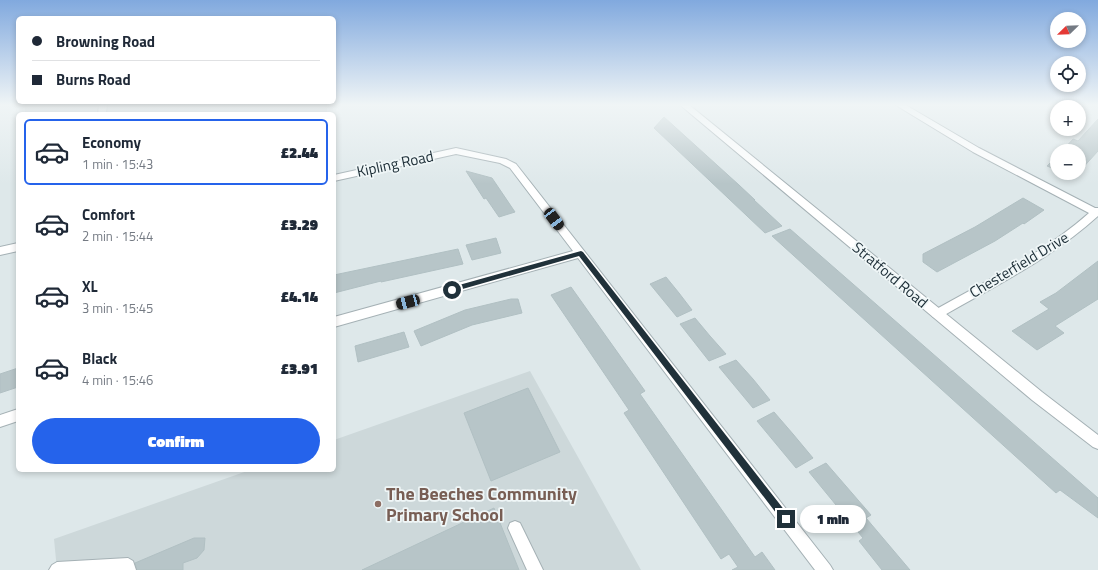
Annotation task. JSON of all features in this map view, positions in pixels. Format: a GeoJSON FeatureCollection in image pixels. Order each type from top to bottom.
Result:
{"type":"FeatureCollection","features":[{"type":"Feature","properties":{"kind":"street","name":"Stratford Road"},"geometry":{"type":"LineString","coordinates":[[715,131],[1037,396],[1098,443]]}},
{"type":"Feature","properties":{"kind":"street"},"geometry":{"type":"LineString","coordinates":[[943,131],[976,150],[1097,212]]}},
{"type":"Feature","properties":{"kind":"street","name":"Kipling Road"},"geometry":{"type":"LineString","coordinates":[[336,178],[456,151],[508,162],[516,168],[581,253]]}},
{"type":"Feature","properties":{"kind":"street","name":"Chesterfield Drive"},"geometry":{"type":"LineString","coordinates":[[937,314],[1032,260],[1058,243],[1097,212]]}},
{"type":"Feature","properties":{"kind":"street"},"geometry":{"type":"LineString","coordinates":[[0,251],[16,247]]}},
{"type":"Feature","properties":{"kind":"street"},"geometry":{"type":"LineString","coordinates":[[336,321],[581,253],[825,570]]}},
{"type":"Feature","properties":{"kind":"street"},"geometry":{"type":"LineString","coordinates":[[0,421],[16,416]]}},
{"type":"Feature","properties":{"kind":"street"},"geometry":{"type":"LineString","coordinates":[[515,528],[536,570]]}},
{"type":"Feature","properties":{"kind":"street"},"geometry":{"type":"LineString","coordinates":[[57,570],[128,566],[128,570]]}},
{"type":"Feature","properties":{"kind":"shaded area","name":"The Beeches Community Primary School"},"geometry":{"type":"Polygon","coordinates":[[[530,371],[641,570],[57,570],[54,539],[244,472],[336,472],[336,439],[530,371]]]}},
{"type":"Feature","properties":{"kind":"building"},"geometry":{"type":"Polygon","coordinates":[[[657,131],[679,131],[782,226],[765,233],[657,131]]]}},
{"type":"Feature","properties":{"kind":"building"},"geometry":{"type":"Polygon","coordinates":[[[1087,131],[1098,131],[1098,151],[1086,164],[1086,144],[1068,144],[1073,139],[1078,141],[1083,136],[1086,136],[1087,131]]]}},
{"type":"Feature","properties":{"kind":"building"},"geometry":{"type":"Polygon","coordinates":[[[466,171],[492,178],[515,212],[499,217],[486,198],[484,199],[466,171]]]}},
{"type":"Feature","properties":{"kind":"building"},"geometry":{"type":"Polygon","coordinates":[[[1023,198],[1044,210],[995,241],[937,272],[923,262],[923,254],[975,227],[1023,198]]]}},
{"type":"Feature","properties":{"kind":"building"},"geometry":{"type":"Polygon","coordinates":[[[790,229],[1098,498],[1098,518],[1060,490],[1056,493],[772,236],[790,229]]]}},
{"type":"Feature","properties":{"kind":"building"},"geometry":{"type":"Polygon","coordinates":[[[496,238],[501,253],[472,260],[466,245],[496,238]]]}},
{"type":"Feature","properties":{"kind":"building"},"geometry":{"type":"Polygon","coordinates":[[[458,249],[463,264],[381,281],[336,292],[336,275],[458,249]]]}},
{"type":"Feature","properties":{"kind":"building"},"geometry":{"type":"Polygon","coordinates":[[[1098,261],[1098,299],[1055,326],[1064,333],[1037,350],[1012,331],[1049,309],[1040,302],[1056,293],[1098,261]]]}},
{"type":"Feature","properties":{"kind":"building"},"geometry":{"type":"Polygon","coordinates":[[[666,277],[692,310],[677,317],[650,284],[666,277]]]}},
{"type":"Feature","properties":{"kind":"building"},"geometry":{"type":"Polygon","coordinates":[[[571,287],[645,391],[640,394],[755,557],[762,552],[775,570],[732,570],[738,567],[729,554],[721,559],[624,413],[629,410],[551,295],[571,287]]]}},
{"type":"Feature","properties":{"kind":"building"},"geometry":{"type":"Polygon","coordinates":[[[511,299],[518,299],[522,313],[472,325],[421,346],[414,331],[465,310],[511,299]]]}},
{"type":"Feature","properties":{"kind":"building"},"geometry":{"type":"Polygon","coordinates":[[[695,318],[726,354],[709,361],[680,324],[695,318]]]}},
{"type":"Feature","properties":{"kind":"building"},"geometry":{"type":"Polygon","coordinates":[[[404,332],[409,347],[358,362],[355,346],[404,332]]]}},
{"type":"Feature","properties":{"kind":"building"},"geometry":{"type":"Polygon","coordinates":[[[736,360],[770,400],[753,408],[719,367],[736,360]]]}},
{"type":"Feature","properties":{"kind":"building"},"geometry":{"type":"Polygon","coordinates":[[[16,369],[16,388],[0,393],[0,374],[16,369]]]}},
{"type":"Feature","properties":{"kind":"building"},"geometry":{"type":"Polygon","coordinates":[[[528,388],[560,452],[491,481],[464,413],[528,388]]]}},
{"type":"Feature","properties":{"kind":"building"},"geometry":{"type":"Polygon","coordinates":[[[774,412],[813,458],[796,468],[757,421],[774,412]]]}},
{"type":"Feature","properties":{"kind":"building"},"geometry":{"type":"Polygon","coordinates":[[[826,463],[871,515],[866,518],[910,570],[882,570],[859,541],[863,538],[809,472],[826,463]]]}},
{"type":"Feature","properties":{"kind":"building"},"geometry":{"type":"Polygon","coordinates":[[[494,508],[519,570],[362,570],[494,508]]]}},
{"type":"Feature","properties":{"kind":"building"},"geometry":{"type":"Polygon","coordinates":[[[194,538],[205,538],[204,550],[197,558],[183,563],[183,570],[137,570],[135,563],[194,538]]]}},
{"type":"Feature","properties":{"kind":"place","name":"The Beeches Community Primary School"},"geometry":{"type":"Point","coordinates":[378,504]}},
{"type":"Feature","properties":{"kind":"route"},"geometry":{"type":"LineString","coordinates":[[452,290],[541,266],[581,253],[786,519]]}}]}
